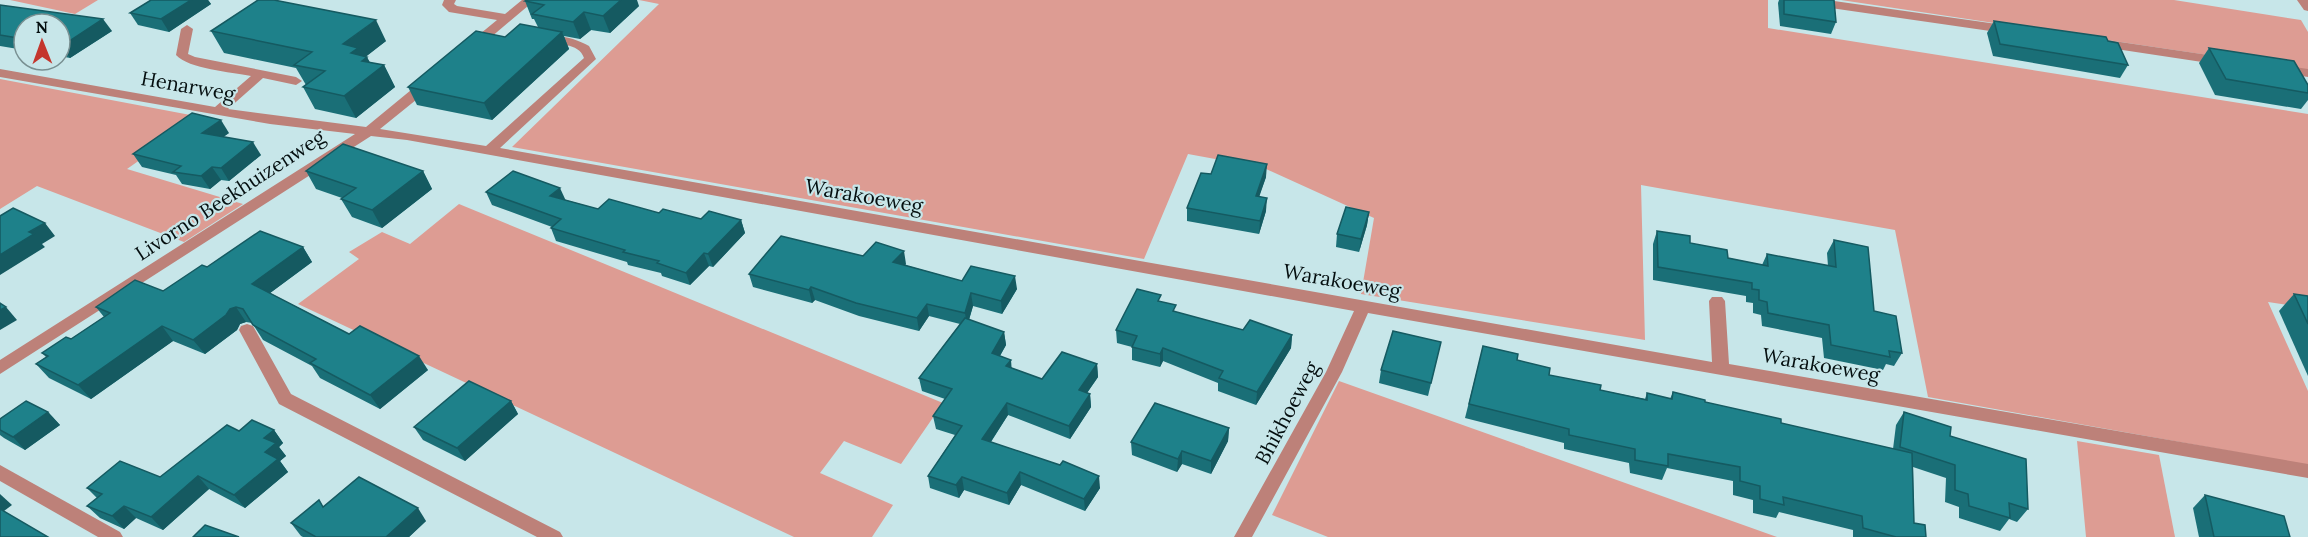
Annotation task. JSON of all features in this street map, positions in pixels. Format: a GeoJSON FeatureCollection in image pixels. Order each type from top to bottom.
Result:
{"type":"FeatureCollection","features":[{"type":"Feature","properties":{"kind":"street"},"geometry":{"type":"LineString","coordinates":[[450,0],[448,6],[453,9],[507,18]]}},
{"type":"Feature","properties":{"kind":"street"},"geometry":{"type":"LineString","coordinates":[[461,55],[529,0]]}},
{"type":"Feature","properties":{"kind":"street"},"geometry":{"type":"LineString","coordinates":[[1803,0],[2026,32]]}},
{"type":"Feature","properties":{"kind":"street"},"geometry":{"type":"LineString","coordinates":[[2303,0],[2308,8]]}},
{"type":"Feature","properties":{"kind":"street"},"geometry":{"type":"LineString","coordinates":[[187,29],[182,55],[191,60],[296,81]]}},
{"type":"Feature","properties":{"kind":"street"},"geometry":{"type":"LineString","coordinates":[[489,151],[590,59],[589,52],[584,46],[534,37]]}},
{"type":"Feature","properties":{"kind":"street"},"geometry":{"type":"LineString","coordinates":[[2085,41],[2238,63]]}},
{"type":"Feature","properties":{"kind":"street"},"geometry":{"type":"LineString","coordinates":[[2273,68],[2308,73]]}},
{"type":"Feature","properties":{"kind":"street","name":"Henarweg"},"geometry":{"type":"LineString","coordinates":[[0,73],[218,111],[331,128],[369,131]]}},
{"type":"Feature","properties":{"kind":"street"},"geometry":{"type":"LineString","coordinates":[[218,111],[259,75]]}},
{"type":"Feature","properties":{"kind":"street","name":"Livorno Beekhuizenweg"},"geometry":{"type":"LineString","coordinates":[[0,368],[369,131],[434,78]]}},
{"type":"Feature","properties":{"kind":"street","name":"Warakoeweg"},"geometry":{"type":"LineString","coordinates":[[369,131],[2308,471]]}},
{"type":"Feature","properties":{"kind":"street"},"geometry":{"type":"LineString","coordinates":[[1717,301],[1720,369]]}},
{"type":"Feature","properties":{"kind":"street","name":"Bhikhoeweg"},"geometry":{"type":"LineString","coordinates":[[1243,537],[1334,372],[1363,307]]}},
{"type":"Feature","properties":{"kind":"street"},"geometry":{"type":"LineString","coordinates":[[247,330],[285,399],[554,537]]}},
{"type":"Feature","properties":{"kind":"street"},"geometry":{"type":"LineString","coordinates":[[0,471],[114,537]]}},
{"type":"Feature","properties":{"kind":"shaded area"},"geometry":{"type":"Polygon","coordinates":[[[10,0],[98,0],[75,14],[10,0]]]}},
{"type":"Feature","properties":{"kind":"shaded area"},"geometry":{"type":"Polygon","coordinates":[[[639,0],[1768,0],[1768,28],[2308,114],[2308,308],[2268,302],[2308,391],[2308,465],[1928,397],[1895,230],[1641,185],[1645,340],[1361,294],[1374,218],[1264,168],[1188,154],[1144,259],[512,147],[659,4],[639,0]]]}},
{"type":"Feature","properties":{"kind":"shaded area"},"geometry":{"type":"Polygon","coordinates":[[[1841,0],[2174,0],[2301,20],[2308,32],[2308,70],[1841,0]]]}},
{"type":"Feature","properties":{"kind":"shaded area"},"geometry":{"type":"Polygon","coordinates":[[[0,79],[201,117],[127,169],[243,204],[184,242],[37,186],[0,209],[0,79]]]}},
{"type":"Feature","properties":{"kind":"shaded area"},"geometry":{"type":"Polygon","coordinates":[[[459,204],[943,403],[901,464],[844,441],[820,473],[893,505],[872,537],[794,537],[298,304],[359,259],[349,252],[382,232],[410,244],[459,204]]]}},
{"type":"Feature","properties":{"kind":"shaded area"},"geometry":{"type":"Polygon","coordinates":[[[1339,381],[1777,537],[1328,537],[1272,515],[1339,381]]]}},
{"type":"Feature","properties":{"kind":"shaded area"},"geometry":{"type":"Polygon","coordinates":[[[2077,441],[2159,455],[2175,537],[2086,537],[2077,441]]]}},
{"type":"Feature","properties":{"kind":"building"},"geometry":{"type":"Polygon","coordinates":[[[151,0],[191,0],[161,19],[130,13],[151,0]]]}},
{"type":"Feature","properties":{"kind":"building"},"geometry":{"type":"Polygon","coordinates":[[[258,0],[274,0],[376,20],[343,44],[358,48],[351,53],[367,57],[362,61],[384,65],[344,96],[303,87],[325,71],[294,65],[312,52],[211,31],[258,0]]]}},
{"type":"Feature","properties":{"kind":"building"},"geometry":{"type":"Polygon","coordinates":[[[621,0],[603,16],[584,12],[573,22],[532,14],[544,5],[525,1],[621,0]]]}},
{"type":"Feature","properties":{"kind":"building"},"geometry":{"type":"Polygon","coordinates":[[[1784,0],[1834,0],[1836,22],[1784,14],[1784,0]]]}},
{"type":"Feature","properties":{"kind":"building"},"geometry":{"type":"Polygon","coordinates":[[[0,5],[52,12],[12,12],[12,37],[0,35],[0,5]]]}},
{"type":"Feature","properties":{"kind":"building"},"geometry":{"type":"Polygon","coordinates":[[[72,15],[103,19],[72,39],[72,15]]]}},
{"type":"Feature","properties":{"kind":"building"},"geometry":{"type":"Polygon","coordinates":[[[1994,21],[2106,37],[2108,41],[2118,43],[2128,65],[2000,44],[1994,21]]]}},
{"type":"Feature","properties":{"kind":"building"},"geometry":{"type":"Polygon","coordinates":[[[520,24],[562,32],[484,103],[408,87],[476,31],[505,37],[520,24]]]}},
{"type":"Feature","properties":{"kind":"building"},"geometry":{"type":"Polygon","coordinates":[[[2209,48],[2294,61],[2308,85],[2308,93],[2226,79],[2209,48]]]}},
{"type":"Feature","properties":{"kind":"building"},"geometry":{"type":"Polygon","coordinates":[[[192,113],[221,120],[202,133],[253,142],[221,168],[212,167],[201,176],[173,172],[181,166],[133,154],[192,113]]]}},
{"type":"Feature","properties":{"kind":"building"},"geometry":{"type":"Polygon","coordinates":[[[343,144],[423,171],[372,210],[341,199],[356,188],[306,171],[343,144]]]}},
{"type":"Feature","properties":{"kind":"building"},"geometry":{"type":"Polygon","coordinates":[[[1218,155],[1267,164],[1256,196],[1267,198],[1260,221],[1187,208],[1201,173],[1211,174],[1218,155]]]}},
{"type":"Feature","properties":{"kind":"building"},"geometry":{"type":"Polygon","coordinates":[[[513,171],[560,188],[550,196],[598,209],[609,199],[659,213],[663,209],[701,219],[709,211],[741,220],[708,254],[704,253],[686,273],[657,263],[659,261],[623,252],[625,250],[551,228],[561,219],[486,192],[513,171]]]}},
{"type":"Feature","properties":{"kind":"building"},"geometry":{"type":"Polygon","coordinates":[[[1346,207],[1369,212],[1361,239],[1337,234],[1346,207]]]}},
{"type":"Feature","properties":{"kind":"building"},"geometry":{"type":"Polygon","coordinates":[[[13,208],[45,223],[29,232],[34,234],[0,255],[0,216],[13,208]]]}},
{"type":"Feature","properties":{"kind":"building"},"geometry":{"type":"Polygon","coordinates":[[[260,231],[303,247],[252,284],[349,334],[360,326],[419,356],[370,395],[310,363],[316,359],[253,325],[243,309],[236,307],[230,309],[226,315],[193,340],[162,326],[78,385],[36,364],[48,356],[42,353],[66,337],[71,339],[110,313],[96,307],[135,280],[163,291],[202,265],[207,267],[260,231]]]}},
{"type":"Feature","properties":{"kind":"building"},"geometry":{"type":"Polygon","coordinates":[[[1657,231],[1690,236],[1690,243],[1727,250],[1728,258],[1768,266],[1767,254],[1836,267],[1834,240],[1868,247],[1874,311],[1896,316],[1902,353],[1889,351],[1890,357],[1831,345],[1829,325],[1768,313],[1767,302],[1759,300],[1759,290],[1752,289],[1752,283],[1658,267],[1657,231]]]}},
{"type":"Feature","properties":{"kind":"building"},"geometry":{"type":"Polygon","coordinates":[[[781,236],[863,256],[876,242],[904,251],[893,262],[962,281],[971,266],[1015,276],[1001,301],[971,293],[965,313],[927,304],[917,318],[856,303],[811,287],[809,290],[749,274],[781,236]]]}},
{"type":"Feature","properties":{"kind":"building"},"geometry":{"type":"Polygon","coordinates":[[[1137,289],[1161,295],[1158,301],[1176,305],[1173,311],[1243,330],[1250,320],[1292,335],[1257,392],[1219,378],[1223,371],[1163,348],[1160,354],[1132,347],[1137,336],[1116,330],[1137,289]]]}},
{"type":"Feature","properties":{"kind":"building"},"geometry":{"type":"Polygon","coordinates":[[[2294,294],[2308,296],[2308,324],[2294,294]]]}},
{"type":"Feature","properties":{"kind":"building"},"geometry":{"type":"Polygon","coordinates":[[[965,318],[1004,332],[992,353],[1011,360],[1006,366],[1042,379],[1062,352],[1097,364],[1079,390],[1090,394],[1069,426],[1007,403],[982,439],[1060,465],[1063,461],[1099,476],[1084,499],[1020,472],[1007,493],[962,477],[956,485],[928,476],[962,426],[933,416],[952,389],[919,378],[965,318]]]}},
{"type":"Feature","properties":{"kind":"building"},"geometry":{"type":"Polygon","coordinates":[[[1393,331],[1441,342],[1431,383],[1381,370],[1393,331]]]}},
{"type":"Feature","properties":{"kind":"building"},"geometry":{"type":"Polygon","coordinates":[[[1483,346],[1518,354],[1517,360],[1550,368],[1549,375],[1601,385],[1600,390],[1647,400],[1647,393],[1672,399],[1673,392],[1705,400],[1705,402],[1781,419],[1781,423],[1912,453],[1914,523],[1925,525],[1926,537],[1896,537],[1863,528],[1862,516],[1783,497],[1784,505],[1760,499],[1760,486],[1740,481],[1740,467],[1668,454],[1668,466],[1635,460],[1635,449],[1569,435],[1569,429],[1469,404],[1483,346]]]}},
{"type":"Feature","properties":{"kind":"building"},"geometry":{"type":"Polygon","coordinates":[[[469,381],[511,401],[457,448],[414,427],[469,381]]]}},
{"type":"Feature","properties":{"kind":"building"},"geometry":{"type":"Polygon","coordinates":[[[26,401],[48,412],[13,437],[0,430],[0,419],[26,401]]]}},
{"type":"Feature","properties":{"kind":"building"},"geometry":{"type":"Polygon","coordinates":[[[1155,403],[1229,428],[1211,461],[1182,451],[1178,459],[1131,442],[1155,403]]]}},
{"type":"Feature","properties":{"kind":"building"},"geometry":{"type":"Polygon","coordinates":[[[1904,412],[1951,427],[1950,436],[2026,459],[2028,509],[2009,503],[2010,518],[1969,506],[1968,494],[1955,490],[1955,465],[1900,447],[1904,412]]]}},
{"type":"Feature","properties":{"kind":"building"},"geometry":{"type":"Polygon","coordinates":[[[252,420],[274,430],[264,438],[276,443],[265,452],[278,459],[234,495],[198,476],[151,517],[124,506],[112,516],[87,506],[102,494],[87,488],[120,461],[160,477],[227,425],[239,431],[252,420]]]}},
{"type":"Feature","properties":{"kind":"building"},"geometry":{"type":"Polygon","coordinates":[[[359,477],[418,508],[386,537],[316,537],[291,523],[319,500],[323,507],[359,477]]]}},
{"type":"Feature","properties":{"kind":"building"},"geometry":{"type":"Polygon","coordinates":[[[2205,495],[2284,516],[2290,537],[2214,537],[2205,495]]]}},
{"type":"Feature","properties":{"kind":"building"},"geometry":{"type":"Polygon","coordinates":[[[0,509],[48,537],[0,537],[0,509]]]}},
{"type":"Feature","properties":{"kind":"building"},"geometry":{"type":"Polygon","coordinates":[[[205,525],[239,537],[193,537],[205,525]]]}}]}
